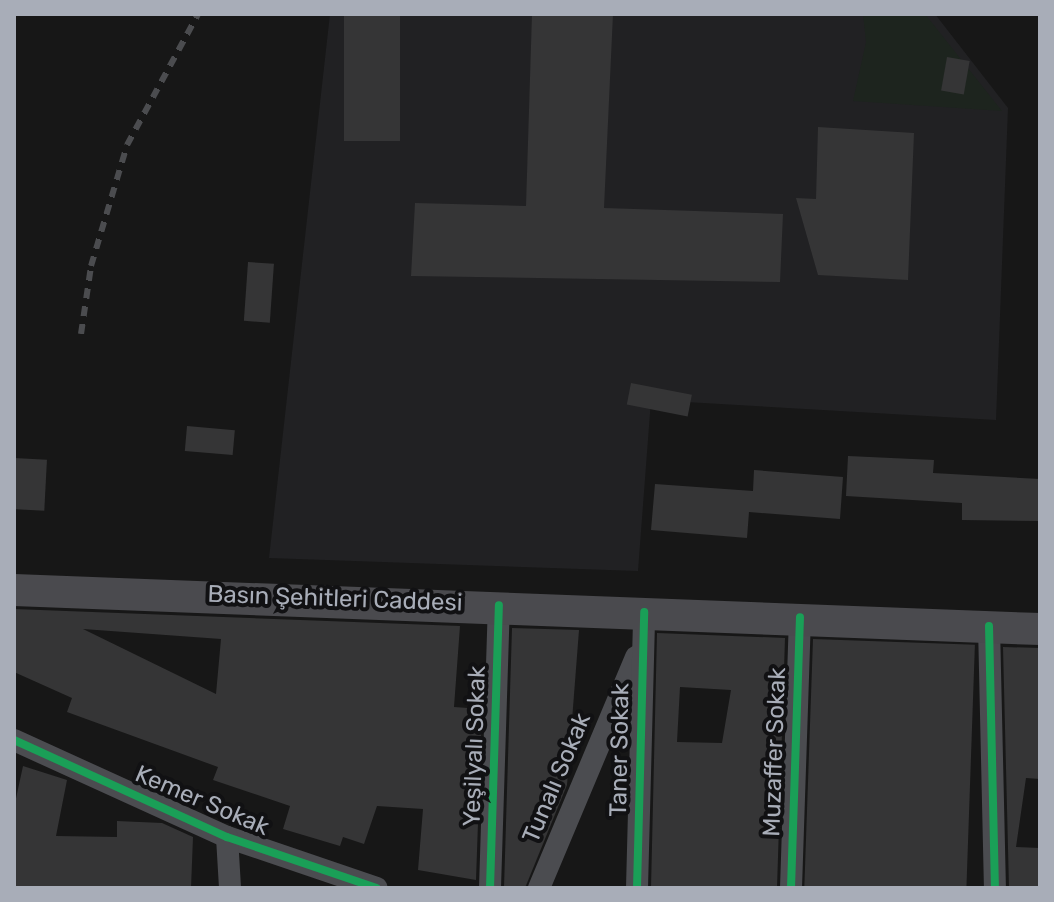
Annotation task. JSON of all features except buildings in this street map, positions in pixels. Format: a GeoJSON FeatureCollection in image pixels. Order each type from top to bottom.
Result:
{"type":"FeatureCollection","features":[{"type":"Feature","properties":{"kind":"main road","name":"Basın Şehitleri Caddesi"},"geometry":{"type":"LineString","coordinates":[[14,590],[499,605],[643,628],[800,617],[1040,629]]}},
{"type":"Feature","properties":{"kind":"street","name":"Yeşilyalı Sokak"},"geometry":{"type":"LineString","coordinates":[[490,888],[499,605]]}},
{"type":"Feature","properties":{"kind":"street","name":"Muzaffer Sokak"},"geometry":{"type":"LineString","coordinates":[[791,888],[800,617]]}},
{"type":"Feature","properties":{"kind":"street"},"geometry":{"type":"LineString","coordinates":[[989,626],[995,888]]}},
{"type":"Feature","properties":{"kind":"street","name":"Tunalı Sokak"},"geometry":{"type":"LineString","coordinates":[[539,888],[643,628]]}},
{"type":"Feature","properties":{"kind":"street","name":"Taner Sokak"},"geometry":{"type":"LineString","coordinates":[[637,888],[643,628]]}},
{"type":"Feature","properties":{"kind":"street","name":"Kemer Sokak"},"geometry":{"type":"LineString","coordinates":[[14,740],[227,837],[377,888]]}},
{"type":"Feature","properties":{"kind":"street"},"geometry":{"type":"LineString","coordinates":[[227,837],[230,888]]}},
{"type":"Feature","properties":{"kind":"shaded area"},"geometry":{"type":"Polygon","coordinates":[[[330,14],[935,14],[1008,108],[996,420],[651,400],[638,571],[269,558],[330,14]]]}},
{"type":"Feature","properties":{"kind":"shaded area"},"geometry":{"type":"Polygon","coordinates":[[[863,14],[925,14],[1002,111],[853,101],[866,42],[863,14]]]}},
{"type":"Feature","properties":{"kind":"railway"},"geometry":{"type":"LineString","coordinates":[[81,334],[91,266],[127,145],[198,14]]}},
{"type":"Feature","properties":{"kind":"cycle path"},"geometry":{"type":"LineString","coordinates":[[490,888],[499,605]]}},
{"type":"Feature","properties":{"kind":"cycle path"},"geometry":{"type":"LineString","coordinates":[[637,888],[644,612]]}},
{"type":"Feature","properties":{"kind":"cycle path"},"geometry":{"type":"LineString","coordinates":[[791,888],[800,617]]}},
{"type":"Feature","properties":{"kind":"cycle path"},"geometry":{"type":"LineString","coordinates":[[989,626],[995,888]]}},
{"type":"Feature","properties":{"kind":"cycle path"},"geometry":{"type":"LineString","coordinates":[[14,740],[227,837],[377,888]]}}]}
